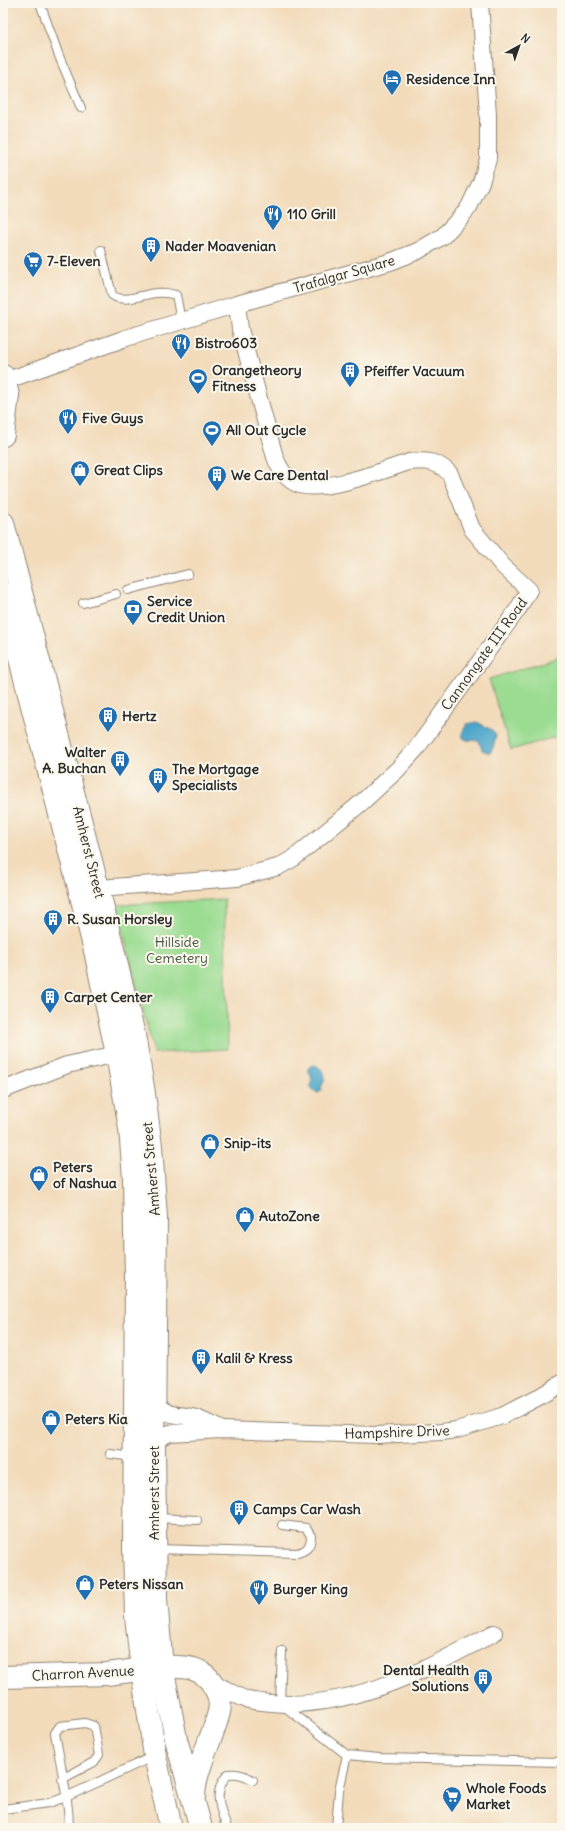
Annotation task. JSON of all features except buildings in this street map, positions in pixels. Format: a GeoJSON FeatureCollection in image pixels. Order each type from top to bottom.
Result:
{"type":"FeatureCollection","features":[{"type":"Feature","properties":{"kind":"main road"},"geometry":{"type":"LineString","coordinates":[[3,435],[8,395],[4,378]]}},
{"type":"Feature","properties":{"kind":"main road","name":"Amherst Street"},"geometry":{"type":"LineString","coordinates":[[3,523],[98,888],[134,1035],[151,1146],[156,1218],[154,1400],[156,1599],[152,1668],[155,1756],[171,1828]]}},
{"type":"Feature","properties":{"kind":"main road","name":"Amherst Street"},"geometry":{"type":"LineString","coordinates":[[3,593],[94,946],[117,1054],[130,1128],[134,1178],[136,1278],[136,1617],[176,1739],[201,1828]]}},
{"type":"Feature","properties":{"kind":"main road","name":"Charron Avenue"},"geometry":{"type":"LineString","coordinates":[[3,1677],[107,1674],[152,1668],[186,1666],[195,1668],[212,1682]]}},
{"type":"Feature","properties":{"kind":"main road"},"geometry":{"type":"LineString","coordinates":[[194,1806],[194,1790],[197,1775],[220,1711],[219,1697],[212,1682]]}},
{"type":"Feature","properties":{"kind":"street","name":"Trafalgar Square"},"geometry":{"type":"LineString","coordinates":[[4,378],[237,304],[406,256],[430,245],[443,236],[461,217],[476,194],[485,172],[488,159],[488,114],[480,3]]}},
{"type":"Feature","properties":{"kind":"street","name":"Cannongate III Road"},"geometry":{"type":"LineString","coordinates":[[98,888],[237,878],[267,871],[294,858],[382,784],[416,749],[518,609],[529,590],[503,566],[472,529],[450,474],[443,467],[433,461],[421,460],[409,462],[331,485],[316,486],[296,484],[286,477],[279,468],[275,457],[240,329],[237,304]]}},
{"type":"Feature","properties":{"kind":"street"},"geometry":{"type":"LineString","coordinates":[[3,1090],[67,1066],[117,1054]]}},
{"type":"Feature","properties":{"kind":"street","name":"Hampshire Drive"},"geometry":{"type":"LineString","coordinates":[[154,1445],[161,1437],[170,1433],[221,1430],[376,1435],[457,1430],[502,1416],[562,1383]]}},
{"type":"Feature","properties":{"kind":"street","name":"Hampshire Drive"},"geometry":{"type":"LineString","coordinates":[[154,1400],[161,1409],[169,1414],[198,1419],[221,1430]]}},
{"type":"Feature","properties":{"kind":"street"},"geometry":{"type":"LineString","coordinates":[[212,1682],[245,1699],[280,1703],[318,1703],[335,1700],[384,1686],[427,1668],[494,1634]]}},
{"type":"Feature","properties":{"kind":"street"},"geometry":{"type":"LineString","coordinates":[[220,1711],[245,1699]]}},
{"type":"Feature","properties":{"kind":"lane"},"geometry":{"type":"LineString","coordinates":[[40,3],[59,56],[81,108]]}},
{"type":"Feature","properties":{"kind":"lane"},"geometry":{"type":"LineString","coordinates":[[101,250],[112,295],[117,298],[124,299],[158,292],[176,295],[181,321]]}},
{"type":"Feature","properties":{"kind":"lane"},"geometry":{"type":"LineString","coordinates":[[128,590],[188,574]]}},
{"type":"Feature","properties":{"kind":"lane"},"geometry":{"type":"LineString","coordinates":[[83,603],[116,594]]}},
{"type":"Feature","properties":{"kind":"lane"},"geometry":{"type":"LineString","coordinates":[[110,1454],[136,1457]]}},
{"type":"Feature","properties":{"kind":"lane"},"geometry":{"type":"LineString","coordinates":[[154,1518],[197,1520]]}},
{"type":"Feature","properties":{"kind":"lane"},"geometry":{"type":"LineString","coordinates":[[155,1549],[297,1553],[309,1547],[311,1536],[306,1528],[282,1525]]}},
{"type":"Feature","properties":{"kind":"lane"},"geometry":{"type":"LineString","coordinates":[[282,1651],[280,1703],[347,1755],[379,1758],[562,1762]]}},
{"type":"Feature","properties":{"kind":"lane"},"geometry":{"type":"LineString","coordinates":[[62,1779],[94,1762],[99,1755],[94,1726],[85,1723],[60,1726],[55,1733],[62,1779],[70,1823],[68,1828]]}},
{"type":"Feature","properties":{"kind":"lane"},"geometry":{"type":"LineString","coordinates":[[336,1828],[339,1791],[347,1755]]}},
{"type":"Feature","properties":{"kind":"lane"},"geometry":{"type":"LineString","coordinates":[[3,1809],[49,1802],[66,1797],[155,1756]]}},
{"type":"Feature","properties":{"kind":"lane"},"geometry":{"type":"LineString","coordinates":[[227,1828],[218,1800],[222,1781],[228,1774],[236,1773],[253,1780]]}},
{"type":"Feature","properties":{"kind":"green space"},"geometry":{"type":"Polygon","coordinates":[[[560,657],[562,664],[562,735],[511,750],[489,679],[560,657]]]}},
{"type":"Feature","properties":{"kind":"green space","name":"Hillside Cemetery"},"geometry":{"type":"Polygon","coordinates":[[[224,899],[228,1049],[154,1053],[116,905],[224,899]]]}},
{"type":"Feature","properties":{"kind":"water"},"geometry":{"type":"Polygon","coordinates":[[[477,722],[492,730],[496,735],[493,748],[490,753],[482,750],[479,741],[467,740],[463,738],[462,733],[467,724],[477,722]]]}},
{"type":"Feature","properties":{"kind":"water"},"geometry":{"type":"Polygon","coordinates":[[[314,1065],[319,1067],[325,1075],[321,1088],[322,1091],[317,1093],[310,1087],[312,1079],[308,1069],[310,1066],[314,1065]]]}},
{"type":"Feature","properties":{"kind":"place","name":"Residence Inn"},"geometry":{"type":"Point","coordinates":[392,96]}},
{"type":"Feature","properties":{"kind":"place","name":"110 Grill"},"geometry":{"type":"Point","coordinates":[273,231]}},
{"type":"Feature","properties":{"kind":"place","name":"Nader Moavenian"},"geometry":{"type":"Point","coordinates":[151,263]}},
{"type":"Feature","properties":{"kind":"place","name":"7-Eleven"},"geometry":{"type":"Point","coordinates":[33,278]}},
{"type":"Feature","properties":{"kind":"place","name":"Bistro603"},"geometry":{"type":"Point","coordinates":[181,360]}},
{"type":"Feature","properties":{"kind":"place","name":"Pfeiffer Vacuum"},"geometry":{"type":"Point","coordinates":[350,388]}},
{"type":"Feature","properties":{"kind":"place","name":"Orangetheory Fitness"},"geometry":{"type":"Point","coordinates":[198,395]}},
{"type":"Feature","properties":{"kind":"place","name":"Five Guys"},"geometry":{"type":"Point","coordinates":[68,435]}},
{"type":"Feature","properties":{"kind":"place","name":"All Out Cycle"},"geometry":{"type":"Point","coordinates":[212,447]}},
{"type":"Feature","properties":{"kind":"place","name":"Great Clips"},"geometry":{"type":"Point","coordinates":[80,487]}},
{"type":"Feature","properties":{"kind":"place","name":"We Care Dental"},"geometry":{"type":"Point","coordinates":[217,492]}},
{"type":"Feature","properties":{"kind":"place","name":"Service Credit Union"},"geometry":{"type":"Point","coordinates":[133,626]}},
{"type":"Feature","properties":{"kind":"place","name":"Hertz"},"geometry":{"type":"Point","coordinates":[108,733]}},
{"type":"Feature","properties":{"kind":"place","name":"Walter A. Buchan"},"geometry":{"type":"Point","coordinates":[120,777]}},
{"type":"Feature","properties":{"kind":"place","name":"The Mortgage Specialists"},"geometry":{"type":"Point","coordinates":[158,794]}},
{"type":"Feature","properties":{"kind":"place","name":"R. Susan Horsley"},"geometry":{"type":"Point","coordinates":[53,936]}},
{"type":"Feature","properties":{"kind":"place","name":"Carpet Center"},"geometry":{"type":"Point","coordinates":[50,1014]}},
{"type":"Feature","properties":{"kind":"place","name":"Snip-its"},"geometry":{"type":"Point","coordinates":[210,1160]}},
{"type":"Feature","properties":{"kind":"place","name":"Peters of Nashua"},"geometry":{"type":"Point","coordinates":[39,1192]}},
{"type":"Feature","properties":{"kind":"place","name":"AutoZone"},"geometry":{"type":"Point","coordinates":[245,1233]}},
{"type":"Feature","properties":{"kind":"place","name":"Kalil & Kress"},"geometry":{"type":"Point","coordinates":[201,1375]}},
{"type":"Feature","properties":{"kind":"place","name":"Peters Kia"},"geometry":{"type":"Point","coordinates":[51,1436]}},
{"type":"Feature","properties":{"kind":"place","name":"Camps Car Wash"},"geometry":{"type":"Point","coordinates":[239,1526]}},
{"type":"Feature","properties":{"kind":"place","name":"Peters Nissan"},"geometry":{"type":"Point","coordinates":[85,1601]}},
{"type":"Feature","properties":{"kind":"place","name":"Burger King"},"geometry":{"type":"Point","coordinates":[259,1606]}},
{"type":"Feature","properties":{"kind":"place","name":"Dental Health Solutions"},"geometry":{"type":"Point","coordinates":[483,1695]}},
{"type":"Feature","properties":{"kind":"place","name":"Whole Foods Market"},"geometry":{"type":"Point","coordinates":[452,1813]}}]}
